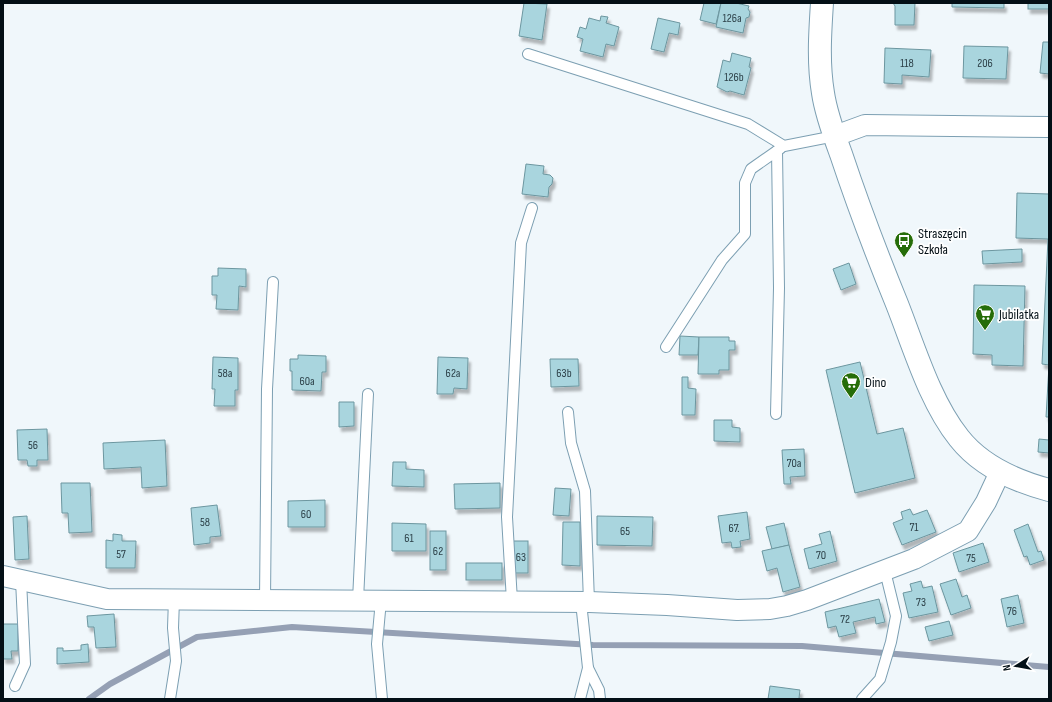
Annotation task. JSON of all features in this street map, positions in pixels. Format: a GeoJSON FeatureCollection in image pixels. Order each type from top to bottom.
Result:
{"type":"FeatureCollection","features":[{"type":"Feature","properties":{"kind":"street"},"geometry":{"type":"LineString","coordinates":[[822,3],[820,68],[823,95],[848,177],[936,402],[958,438],[971,452],[1000,472],[1049,490]]}},
{"type":"Feature","properties":{"kind":"street"},"geometry":{"type":"LineString","coordinates":[[835,136],[865,125],[1049,127]]}},
{"type":"Feature","properties":{"kind":"street"},"geometry":{"type":"LineString","coordinates":[[12,578],[107,599],[585,602],[667,605],[737,610],[770,609],[807,600],[885,571],[914,559],[968,531],[986,502],[1000,472]]}},
{"type":"Feature","properties":{"kind":"lane"},"geometry":{"type":"LineString","coordinates":[[528,54],[748,124],[780,148]]}},
{"type":"Feature","properties":{"kind":"lane"},"geometry":{"type":"LineString","coordinates":[[666,347],[722,260],[745,234],[745,183],[751,169],[780,148],[835,136]]}},
{"type":"Feature","properties":{"kind":"lane"},"geometry":{"type":"LineString","coordinates":[[776,414],[780,148]]}},
{"type":"Feature","properties":{"kind":"lane"},"geometry":{"type":"LineString","coordinates":[[512,601],[507,517],[521,243],[532,208]]}},
{"type":"Feature","properties":{"kind":"lane"},"geometry":{"type":"LineString","coordinates":[[265,600],[267,389],[273,282]]}},
{"type":"Feature","properties":{"kind":"lane"},"geometry":{"type":"LineString","coordinates":[[358,600],[368,394]]}},
{"type":"Feature","properties":{"kind":"lane"},"geometry":{"type":"LineString","coordinates":[[568,412],[571,443],[585,492],[584,627],[587,664],[580,699]]}},
{"type":"Feature","properties":{"kind":"lane"},"geometry":{"type":"LineString","coordinates":[[862,699],[880,679],[891,642],[896,616],[885,571]]}},
{"type":"Feature","properties":{"kind":"lane"},"geometry":{"type":"LineString","coordinates":[[12,578],[24,664],[15,686]]}},
{"type":"Feature","properties":{"kind":"lane"},"geometry":{"type":"LineString","coordinates":[[170,699],[176,661],[173,628],[174,599]]}},
{"type":"Feature","properties":{"kind":"lane"},"geometry":{"type":"LineString","coordinates":[[381,600],[377,644],[382,699]]}},
{"type":"Feature","properties":{"kind":"lane"},"geometry":{"type":"LineString","coordinates":[[587,664],[599,690],[600,699]]}},
{"type":"Feature","properties":{"kind":"building"},"geometry":{"type":"Polygon","coordinates":[[[524,3],[547,4],[542,40],[519,36],[524,3]]]}},
{"type":"Feature","properties":{"kind":"building"},"geometry":{"type":"Polygon","coordinates":[[[704,3],[721,3],[716,24],[700,20],[704,3]]]}},
{"type":"Feature","properties":{"kind":"building"},"geometry":{"type":"Polygon","coordinates":[[[721,3],[736,3],[749,6],[749,17],[746,18],[743,33],[716,27],[721,3]]]}},
{"type":"Feature","properties":{"kind":"building"},"geometry":{"type":"Polygon","coordinates":[[[893,3],[915,3],[914,25],[895,25],[895,6],[893,3]]]}},
{"type":"Feature","properties":{"kind":"building"},"geometry":{"type":"Polygon","coordinates":[[[952,3],[1004,3],[1004,8],[952,7],[952,3]]]}},
{"type":"Feature","properties":{"kind":"building"},"geometry":{"type":"Polygon","coordinates":[[[1028,3],[1049,3],[1049,9],[1028,9],[1028,3]]]}},
{"type":"Feature","properties":{"kind":"building"},"geometry":{"type":"Polygon","coordinates":[[[601,16],[608,17],[606,23],[619,27],[614,46],[606,44],[603,57],[580,51],[583,39],[577,37],[580,27],[586,29],[589,18],[600,21],[601,16]]]}},
{"type":"Feature","properties":{"kind":"building"},"geometry":{"type":"Polygon","coordinates":[[[658,18],[680,23],[678,35],[669,33],[664,52],[651,49],[658,18]]]}},
{"type":"Feature","properties":{"kind":"building"},"geometry":{"type":"Polygon","coordinates":[[[1043,42],[1049,42],[1049,74],[1040,73],[1043,42]]]}},
{"type":"Feature","properties":{"kind":"building"},"geometry":{"type":"Polygon","coordinates":[[[964,46],[1008,47],[1006,79],[963,78],[964,46]]]}},
{"type":"Feature","properties":{"kind":"building"},"geometry":{"type":"Polygon","coordinates":[[[885,48],[931,50],[929,77],[902,75],[902,84],[884,83],[885,48]]]}},
{"type":"Feature","properties":{"kind":"building"},"geometry":{"type":"Polygon","coordinates":[[[732,53],[751,58],[749,67],[751,68],[744,95],[730,91],[727,92],[717,87],[723,60],[730,62],[732,53]]]}},
{"type":"Feature","properties":{"kind":"building"},"geometry":{"type":"Polygon","coordinates":[[[526,164],[544,166],[543,174],[550,175],[553,178],[552,184],[549,187],[548,197],[522,194],[526,164]]]}},
{"type":"Feature","properties":{"kind":"building"},"geometry":{"type":"Polygon","coordinates":[[[1017,193],[1049,194],[1049,365],[1042,364],[1048,239],[1016,238],[1017,193]]]}},
{"type":"Feature","properties":{"kind":"building"},"geometry":{"type":"Polygon","coordinates":[[[1022,249],[1022,262],[983,264],[982,251],[1022,249]]]}},
{"type":"Feature","properties":{"kind":"building"},"geometry":{"type":"Polygon","coordinates":[[[849,263],[856,284],[841,290],[833,269],[849,263]]]}},
{"type":"Feature","properties":{"kind":"building"},"geometry":{"type":"Polygon","coordinates":[[[218,268],[246,269],[246,287],[239,286],[238,310],[216,309],[217,295],[212,295],[212,276],[218,276],[218,268]]]}},
{"type":"Feature","properties":{"kind":"building"},"geometry":{"type":"Polygon","coordinates":[[[974,285],[1025,286],[1023,366],[992,365],[992,355],[973,354],[974,285]]]}},
{"type":"Feature","properties":{"kind":"building"},"geometry":{"type":"Polygon","coordinates":[[[680,336],[699,337],[698,355],[679,355],[680,336]]]}},
{"type":"Feature","properties":{"kind":"building"},"geometry":{"type":"Polygon","coordinates":[[[699,337],[729,337],[729,341],[735,341],[735,350],[729,350],[729,370],[719,370],[719,374],[698,374],[699,337]]]}},
{"type":"Feature","properties":{"kind":"building"},"geometry":{"type":"Polygon","coordinates":[[[298,355],[326,356],[326,372],[322,372],[321,391],[292,390],[292,371],[290,371],[290,359],[298,359],[298,355]]]}},
{"type":"Feature","properties":{"kind":"building"},"geometry":{"type":"Polygon","coordinates":[[[213,357],[238,358],[238,390],[235,390],[235,406],[214,406],[215,389],[212,389],[213,357]]]}},
{"type":"Feature","properties":{"kind":"building"},"geometry":{"type":"Polygon","coordinates":[[[438,357],[468,358],[467,389],[454,388],[453,394],[437,394],[438,357]]]}},
{"type":"Feature","properties":{"kind":"building"},"geometry":{"type":"Polygon","coordinates":[[[550,359],[578,359],[579,386],[551,387],[550,359]]]}},
{"type":"Feature","properties":{"kind":"building","name":"Dino"},"geometry":{"type":"Polygon","coordinates":[[[860,362],[877,434],[903,428],[915,478],[855,493],[826,370],[860,362]]]}},
{"type":"Feature","properties":{"kind":"building"},"geometry":{"type":"Polygon","coordinates":[[[1049,365],[1049,417],[1046,417],[1049,365]]]}},
{"type":"Feature","properties":{"kind":"building"},"geometry":{"type":"Polygon","coordinates":[[[682,377],[688,377],[688,388],[696,389],[695,415],[682,415],[682,377]]]}},
{"type":"Feature","properties":{"kind":"building"},"geometry":{"type":"Polygon","coordinates":[[[339,402],[354,402],[354,426],[339,427],[339,402]]]}},
{"type":"Feature","properties":{"kind":"building"},"geometry":{"type":"Polygon","coordinates":[[[714,420],[732,420],[732,427],[740,428],[740,442],[714,441],[714,420]]]}},
{"type":"Feature","properties":{"kind":"building"},"geometry":{"type":"Polygon","coordinates":[[[47,429],[48,460],[37,460],[37,466],[28,466],[27,460],[18,460],[17,430],[47,429]]]}},
{"type":"Feature","properties":{"kind":"building"},"geometry":{"type":"Polygon","coordinates":[[[1039,439],[1049,440],[1049,453],[1038,452],[1039,439]]]}},
{"type":"Feature","properties":{"kind":"building"},"geometry":{"type":"Polygon","coordinates":[[[165,440],[167,486],[142,488],[141,467],[104,469],[103,443],[165,440]]]}},
{"type":"Feature","properties":{"kind":"building"},"geometry":{"type":"Polygon","coordinates":[[[804,449],[805,476],[790,477],[791,484],[784,484],[782,450],[804,449]]]}},
{"type":"Feature","properties":{"kind":"building"},"geometry":{"type":"Polygon","coordinates":[[[393,462],[406,462],[406,469],[424,470],[424,487],[392,486],[393,462]]]}},
{"type":"Feature","properties":{"kind":"building"},"geometry":{"type":"Polygon","coordinates":[[[61,483],[90,483],[92,532],[69,533],[68,513],[62,513],[61,483]]]}},
{"type":"Feature","properties":{"kind":"building"},"geometry":{"type":"Polygon","coordinates":[[[500,483],[500,508],[455,509],[454,484],[500,483]]]}},
{"type":"Feature","properties":{"kind":"building"},"geometry":{"type":"Polygon","coordinates":[[[555,488],[571,489],[569,516],[553,515],[555,488]]]}},
{"type":"Feature","properties":{"kind":"building"},"geometry":{"type":"Polygon","coordinates":[[[325,500],[325,527],[288,527],[288,501],[325,500]]]}},
{"type":"Feature","properties":{"kind":"building"},"geometry":{"type":"Polygon","coordinates":[[[217,505],[221,536],[210,537],[210,543],[194,545],[191,508],[217,505]]]}},
{"type":"Feature","properties":{"kind":"building"},"geometry":{"type":"Polygon","coordinates":[[[910,509],[913,515],[927,510],[936,532],[902,545],[893,523],[903,519],[901,512],[910,509]]]}},
{"type":"Feature","properties":{"kind":"building"},"geometry":{"type":"Polygon","coordinates":[[[747,512],[750,539],[740,541],[741,547],[732,548],[731,542],[722,543],[718,516],[747,512]]]}},
{"type":"Feature","properties":{"kind":"building"},"geometry":{"type":"Polygon","coordinates":[[[27,516],[29,559],[15,560],[13,517],[27,516]]]}},
{"type":"Feature","properties":{"kind":"building"},"geometry":{"type":"Polygon","coordinates":[[[597,516],[653,517],[652,546],[597,545],[597,516]]]}},
{"type":"Feature","properties":{"kind":"building"},"geometry":{"type":"Polygon","coordinates":[[[563,522],[580,522],[580,566],[562,565],[563,522]]]}},
{"type":"Feature","properties":{"kind":"building"},"geometry":{"type":"Polygon","coordinates":[[[392,523],[426,524],[426,551],[392,551],[392,523]]]}},
{"type":"Feature","properties":{"kind":"building"},"geometry":{"type":"Polygon","coordinates":[[[784,523],[789,545],[772,549],[766,527],[784,523]]]}},
{"type":"Feature","properties":{"kind":"building"},"geometry":{"type":"Polygon","coordinates":[[[1028,524],[1038,552],[1041,551],[1044,560],[1030,565],[1027,556],[1024,557],[1014,530],[1028,524]]]}},
{"type":"Feature","properties":{"kind":"building"},"geometry":{"type":"Polygon","coordinates":[[[430,531],[446,531],[446,570],[430,570],[430,531]]]}},
{"type":"Feature","properties":{"kind":"building"},"geometry":{"type":"Polygon","coordinates":[[[830,531],[837,561],[809,569],[804,549],[822,544],[819,534],[830,531]]]}},
{"type":"Feature","properties":{"kind":"building"},"geometry":{"type":"Polygon","coordinates":[[[113,534],[122,535],[122,541],[136,541],[135,568],[106,568],[106,540],[113,541],[113,534]]]}},
{"type":"Feature","properties":{"kind":"building"},"geometry":{"type":"Polygon","coordinates":[[[513,541],[528,541],[528,573],[513,573],[513,541]]]}},
{"type":"Feature","properties":{"kind":"building"},"geometry":{"type":"Polygon","coordinates":[[[983,543],[989,562],[959,572],[953,553],[983,543]]]}},
{"type":"Feature","properties":{"kind":"building"},"geometry":{"type":"Polygon","coordinates":[[[789,545],[800,587],[783,592],[777,568],[767,571],[762,551],[789,545]]]}},
{"type":"Feature","properties":{"kind":"building"},"geometry":{"type":"Polygon","coordinates":[[[466,563],[502,563],[502,580],[466,580],[466,563]]]}},
{"type":"Feature","properties":{"kind":"building"},"geometry":{"type":"Polygon","coordinates":[[[956,579],[962,597],[967,595],[971,608],[951,615],[940,584],[956,579]]]}},
{"type":"Feature","properties":{"kind":"building"},"geometry":{"type":"Polygon","coordinates":[[[921,581],[923,588],[932,586],[938,612],[909,618],[903,593],[912,591],[910,584],[921,581]]]}},
{"type":"Feature","properties":{"kind":"building"},"geometry":{"type":"Polygon","coordinates":[[[1018,595],[1024,623],[1007,627],[1001,599],[1018,595]]]}},
{"type":"Feature","properties":{"kind":"building"},"geometry":{"type":"Polygon","coordinates":[[[879,599],[885,622],[876,624],[875,617],[853,622],[856,633],[839,637],[836,626],[828,628],[825,612],[879,599]]]}},
{"type":"Feature","properties":{"kind":"building"},"geometry":{"type":"Polygon","coordinates":[[[114,614],[116,647],[96,648],[94,627],[88,627],[87,616],[114,614]]]}},
{"type":"Feature","properties":{"kind":"building"},"geometry":{"type":"Polygon","coordinates":[[[949,621],[953,635],[929,641],[925,627],[949,621]]]}},
{"type":"Feature","properties":{"kind":"building"},"geometry":{"type":"Polygon","coordinates":[[[3,624],[18,624],[18,651],[11,651],[12,659],[3,659],[3,624]]]}},
{"type":"Feature","properties":{"kind":"building"},"geometry":{"type":"Polygon","coordinates":[[[88,644],[89,662],[57,664],[57,648],[63,648],[63,651],[81,650],[81,645],[88,644]]]}},
{"type":"Feature","properties":{"kind":"building"},"geometry":{"type":"Polygon","coordinates":[[[770,686],[800,690],[799,698],[803,699],[768,699],[770,686]]]}},
{"type":"Feature","properties":{"kind":"waterway"},"geometry":{"type":"LineString","coordinates":[[89,699],[110,684],[197,637],[292,627],[593,645],[802,646],[1049,667]]}},
{"type":"Feature","properties":{"kind":"place","name":"Straszęcin Szkoła"},"geometry":{"type":"Point","coordinates":[904,258]}},
{"type":"Feature","properties":{"kind":"place","name":"Jubilatka"},"geometry":{"type":"Point","coordinates":[985,331]}},
{"type":"Feature","properties":{"kind":"place","name":"Dino"},"geometry":{"type":"Point","coordinates":[851,399]}}]}
